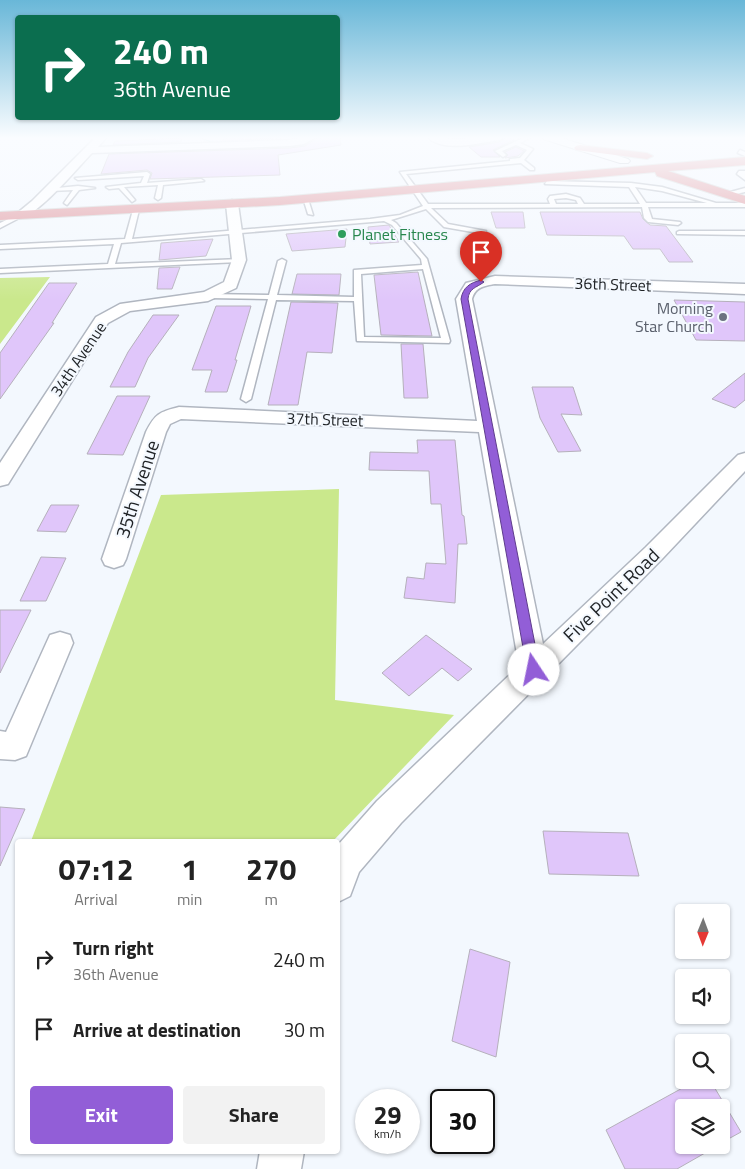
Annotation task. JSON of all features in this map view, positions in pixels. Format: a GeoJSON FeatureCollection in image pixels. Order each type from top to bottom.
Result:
{"type":"FeatureCollection","features":[{"type":"Feature","properties":{"kind":"highway"},"geometry":{"type":"LineString","coordinates":[[0,216],[134,205],[158,198],[256,192]]}},
{"type":"Feature","properties":{"kind":"highway"},"geometry":{"type":"LineString","coordinates":[[232,204],[238,200],[311,192]]}},
{"type":"Feature","properties":{"kind":"highway"},"geometry":{"type":"LineString","coordinates":[[0,205],[67,203],[134,205],[232,204],[304,199],[361,192]]}},
{"type":"Feature","properties":{"kind":"highway"},"geometry":{"type":"LineString","coordinates":[[712,192],[724,200],[745,200]]}},
{"type":"Feature","properties":{"kind":"street"},"geometry":{"type":"LineString","coordinates":[[21,215],[36,204],[48,192]]}},
{"type":"Feature","properties":{"kind":"street","name":"34th Avenue"},"geometry":{"type":"LineString","coordinates":[[0,479],[102,320],[126,307],[208,296],[231,284],[239,260],[232,204]]}},
{"type":"Feature","properties":{"kind":"street","name":"36th Street"},"geometry":{"type":"LineString","coordinates":[[489,427],[464,299],[465,292],[470,286],[481,282],[509,280],[745,289]]}},
{"type":"Feature","properties":{"kind":"street","name":"37th Street"},"geometry":{"type":"LineString","coordinates":[[162,420],[180,413],[199,413],[489,427]]}},
{"type":"Feature","properties":{"kind":"street","name":"35th Avenue"},"geometry":{"type":"LineString","coordinates":[[114,559],[147,456],[162,420]]}},
{"type":"Feature","properties":{"kind":"street"},"geometry":{"type":"LineString","coordinates":[[489,427],[534,670]]}},
{"type":"Feature","properties":{"kind":"street","name":"Five Point Road"},"geometry":{"type":"LineString","coordinates":[[340,877],[344,863],[389,812],[654,553],[745,459]]}},
{"type":"Feature","properties":{"kind":"street"},"geometry":{"type":"LineString","coordinates":[[0,744],[15,746],[60,643]]}},
{"type":"Feature","properties":{"kind":"street"},"geometry":{"type":"LineString","coordinates":[[279,1169],[282,1154]]}},
{"type":"Feature","properties":{"kind":"lane"},"geometry":{"type":"LineString","coordinates":[[67,203],[75,192]]}},
{"type":"Feature","properties":{"kind":"lane"},"geometry":{"type":"LineString","coordinates":[[123,192],[134,205],[128,241]]}},
{"type":"Feature","properties":{"kind":"lane"},"geometry":{"type":"LineString","coordinates":[[158,198],[159,192]]}},
{"type":"Feature","properties":{"kind":"lane"},"geometry":{"type":"LineString","coordinates":[[417,192],[434,216],[446,226],[484,232]]}},
{"type":"Feature","properties":{"kind":"lane"},"geometry":{"type":"LineString","coordinates":[[555,192],[556,196]]}},
{"type":"Feature","properties":{"kind":"lane"},"geometry":{"type":"LineString","coordinates":[[562,192],[566,196]]}},
{"type":"Feature","properties":{"kind":"lane"},"geometry":{"type":"LineString","coordinates":[[635,192],[645,206],[647,218],[650,221],[678,223]]}},
{"type":"Feature","properties":{"kind":"lane"},"geometry":{"type":"LineString","coordinates":[[674,192],[745,205]]}},
{"type":"Feature","properties":{"kind":"lane"},"geometry":{"type":"LineString","coordinates":[[0,247],[118,242],[385,219],[420,211],[428,206],[645,206],[724,200],[742,192]]}},
{"type":"Feature","properties":{"kind":"lane"},"geometry":{"type":"LineString","coordinates":[[554,206],[551,199],[556,196],[578,199],[582,206]]}},
{"type":"Feature","properties":{"kind":"lane"},"geometry":{"type":"LineString","coordinates":[[304,199],[311,214]]}},
{"type":"Feature","properties":{"kind":"lane"},"geometry":{"type":"LineString","coordinates":[[0,226],[21,215]]}},
{"type":"Feature","properties":{"kind":"lane"},"geometry":{"type":"LineString","coordinates":[[385,219],[394,224],[424,259],[446,341],[360,340],[357,272],[426,267]]}},
{"type":"Feature","properties":{"kind":"lane"},"geometry":{"type":"LineString","coordinates":[[679,233],[745,233]]}},
{"type":"Feature","properties":{"kind":"lane"},"geometry":{"type":"LineString","coordinates":[[111,266],[118,242]]}},
{"type":"Feature","properties":{"kind":"lane"},"geometry":{"type":"LineString","coordinates":[[30,254],[34,246]]}},
{"type":"Feature","properties":{"kind":"lane"},"geometry":{"type":"LineString","coordinates":[[0,271],[239,260]]}},
{"type":"Feature","properties":{"kind":"lane"},"geometry":{"type":"LineString","coordinates":[[246,398],[282,261]]}},
{"type":"Feature","properties":{"kind":"lane"},"geometry":{"type":"LineString","coordinates":[[22,270],[26,262]]}},
{"type":"Feature","properties":{"kind":"lane"},"geometry":{"type":"LineString","coordinates":[[208,296],[358,299]]}},
{"type":"Feature","properties":{"kind":"green space"},"geometry":{"type":"Polygon","coordinates":[[[50,277],[0,344],[0,278],[50,277]]]}},
{"type":"Feature","properties":{"kind":"green space"},"geometry":{"type":"Polygon","coordinates":[[[339,489],[335,700],[454,715],[335,839],[32,839],[161,495],[339,489]]]}},
{"type":"Feature","properties":{"kind":"building"},"geometry":{"type":"Polygon","coordinates":[[[491,212],[523,212],[525,228],[496,228],[491,212]]]}},
{"type":"Feature","properties":{"kind":"building"},"geometry":{"type":"Polygon","coordinates":[[[540,212],[640,212],[643,219],[650,225],[666,226],[693,262],[669,262],[660,249],[633,249],[624,236],[547,235],[540,212]]]}},
{"type":"Feature","properties":{"kind":"building"},"geometry":{"type":"Polygon","coordinates":[[[389,225],[399,242],[370,244],[368,227],[389,225]]]}},
{"type":"Feature","properties":{"kind":"building"},"geometry":{"type":"Polygon","coordinates":[[[347,229],[345,247],[292,251],[286,234],[347,229]]]}},
{"type":"Feature","properties":{"kind":"building"},"geometry":{"type":"Polygon","coordinates":[[[213,239],[206,256],[159,260],[161,243],[213,239]]]}},
{"type":"Feature","properties":{"kind":"building"},"geometry":{"type":"Polygon","coordinates":[[[180,267],[172,289],[157,289],[159,268],[180,267]]]}},
{"type":"Feature","properties":{"kind":"building"},"geometry":{"type":"Polygon","coordinates":[[[418,272],[432,336],[381,335],[374,275],[418,272]]]}},
{"type":"Feature","properties":{"kind":"building"},"geometry":{"type":"Polygon","coordinates":[[[297,274],[341,274],[339,295],[292,294],[297,274]]]}},
{"type":"Feature","properties":{"kind":"building"},"geometry":{"type":"Polygon","coordinates":[[[49,283],[77,283],[52,323],[54,323],[0,399],[0,353],[49,283]]]}},
{"type":"Feature","properties":{"kind":"building"},"geometry":{"type":"Polygon","coordinates":[[[674,300],[745,302],[745,341],[696,340],[674,300]]]}},
{"type":"Feature","properties":{"kind":"building"},"geometry":{"type":"Polygon","coordinates":[[[291,302],[338,303],[332,353],[307,352],[298,405],[268,405],[291,302]]]}},
{"type":"Feature","properties":{"kind":"building"},"geometry":{"type":"Polygon","coordinates":[[[216,306],[251,306],[227,392],[205,392],[212,370],[192,370],[216,306]]]}},
{"type":"Feature","properties":{"kind":"building"},"geometry":{"type":"Polygon","coordinates":[[[153,315],[179,315],[148,358],[135,387],[110,387],[128,352],[153,315]]]}},
{"type":"Feature","properties":{"kind":"building"},"geometry":{"type":"Polygon","coordinates":[[[401,344],[423,344],[428,398],[404,398],[401,344]]]}},
{"type":"Feature","properties":{"kind":"building"},"geometry":{"type":"Polygon","coordinates":[[[745,373],[745,400],[735,408],[712,399],[745,373]]]}},
{"type":"Feature","properties":{"kind":"building"},"geometry":{"type":"Polygon","coordinates":[[[532,387],[573,387],[582,415],[561,414],[581,451],[558,452],[540,418],[532,387]]]}},
{"type":"Feature","properties":{"kind":"building"},"geometry":{"type":"Polygon","coordinates":[[[117,396],[150,396],[123,455],[87,454],[117,396]]]}},
{"type":"Feature","properties":{"kind":"building"},"geometry":{"type":"Polygon","coordinates":[[[417,440],[455,440],[462,515],[464,516],[467,544],[458,544],[455,603],[404,598],[407,577],[424,579],[426,563],[446,564],[441,504],[431,504],[429,471],[369,470],[370,452],[418,453],[417,440]]]}},
{"type":"Feature","properties":{"kind":"building"},"geometry":{"type":"Polygon","coordinates":[[[51,505],[79,505],[66,532],[37,531],[51,505]]]}},
{"type":"Feature","properties":{"kind":"building"},"geometry":{"type":"Polygon","coordinates":[[[41,557],[66,558],[46,601],[20,601],[41,557]]]}},
{"type":"Feature","properties":{"kind":"building"},"geometry":{"type":"Polygon","coordinates":[[[0,610],[31,610],[0,673],[0,610]]]}},
{"type":"Feature","properties":{"kind":"building"},"geometry":{"type":"Polygon","coordinates":[[[426,635],[472,669],[458,681],[442,668],[409,696],[382,673],[426,635]]]}},
{"type":"Feature","properties":{"kind":"building"},"geometry":{"type":"Polygon","coordinates":[[[0,807],[25,809],[0,866],[0,807]]]}},
{"type":"Feature","properties":{"kind":"building"},"geometry":{"type":"Polygon","coordinates":[[[543,831],[628,833],[639,876],[549,874],[543,831]]]}},
{"type":"Feature","properties":{"kind":"building"},"geometry":{"type":"Polygon","coordinates":[[[470,949],[510,962],[496,1057],[452,1041],[470,949]]]}},
{"type":"Feature","properties":{"kind":"building"},"geometry":{"type":"Polygon","coordinates":[[[681,1089],[715,1089],[721,1099],[675,1099],[675,1154],[703,1154],[677,1169],[625,1169],[606,1130],[681,1089]]]}},
{"type":"Feature","properties":{"kind":"building"},"geometry":{"type":"Polygon","coordinates":[[[730,1114],[741,1132],[730,1138],[730,1114]]]}},
{"type":"Feature","properties":{"kind":"place","name":"Planet Fitness"},"geometry":{"type":"Point","coordinates":[342,234]}},
{"type":"Feature","properties":{"kind":"place","name":"Morning Star Church"},"geometry":{"type":"Point","coordinates":[723,317]}},
{"type":"Feature","properties":{"kind":"route"},"geometry":{"type":"LineString","coordinates":[[481,282],[470,286],[465,292],[464,299],[534,670]]}}]}
